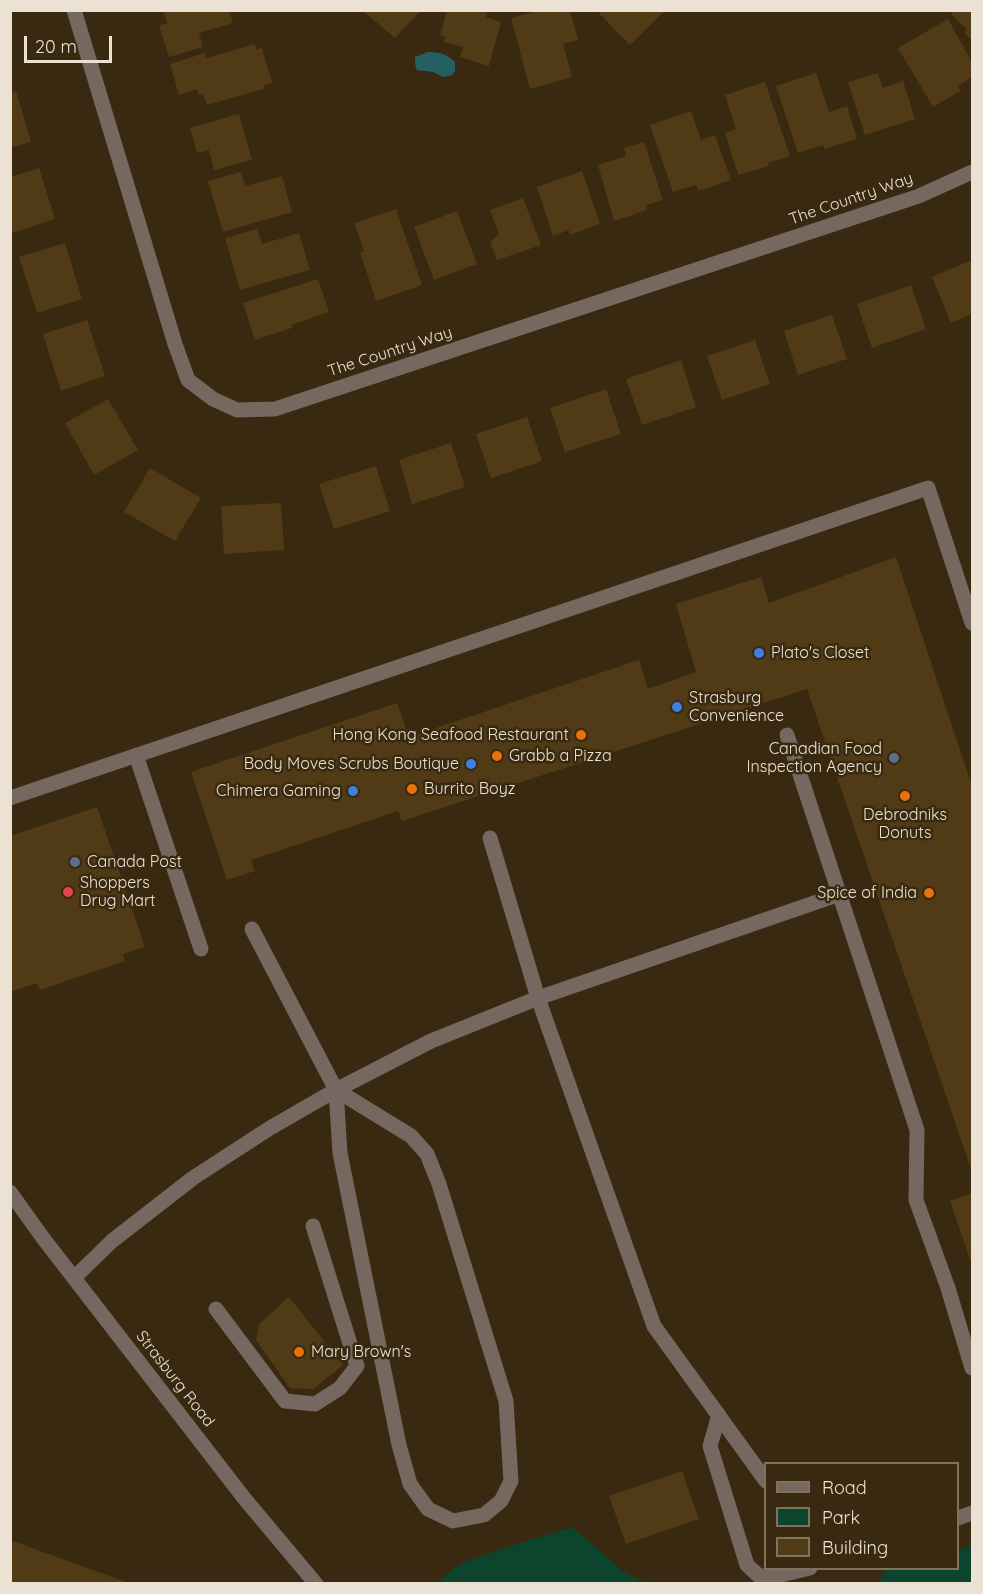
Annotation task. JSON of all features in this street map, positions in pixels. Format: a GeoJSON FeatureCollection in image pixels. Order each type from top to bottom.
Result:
{"type":"FeatureCollection","features":[{"type":"Feature","properties":{"kind":"street","name":"The Country Way"},"geometry":{"type":"LineString","coordinates":[[74,10],[175,344],[188,380],[213,399],[237,410],[275,409],[919,196],[972,172]]}},
{"type":"Feature","properties":{"kind":"street"},"geometry":{"type":"LineString","coordinates":[[10,798],[928,488],[972,624]]}},
{"type":"Feature","properties":{"kind":"street"},"geometry":{"type":"LineString","coordinates":[[787,735],[917,1130],[916,1200],[948,1288],[972,1368]]}},
{"type":"Feature","properties":{"kind":"street"},"geometry":{"type":"LineString","coordinates":[[136,755],[201,949]]}},
{"type":"Feature","properties":{"kind":"street"},"geometry":{"type":"LineString","coordinates":[[490,838],[538,998],[654,1326],[764,1480]]}},
{"type":"Feature","properties":{"kind":"street"},"geometry":{"type":"LineString","coordinates":[[74,1278],[112,1241],[193,1178],[270,1128],[336,1090],[431,1041],[538,998],[840,894]]}},
{"type":"Feature","properties":{"kind":"street"},"geometry":{"type":"LineString","coordinates":[[252,929],[336,1090],[340,1153],[399,1445],[410,1484],[428,1509],[453,1521],[484,1515],[501,1501],[511,1481],[506,1401],[439,1184],[427,1154],[411,1136],[336,1090]]}},
{"type":"Feature","properties":{"kind":"street","name":"Strasburg Road"},"geometry":{"type":"LineString","coordinates":[[10,1192],[244,1498],[316,1584]]}},
{"type":"Feature","properties":{"kind":"street"},"geometry":{"type":"LineString","coordinates":[[216,1309],[285,1401],[315,1404],[340,1388],[357,1366],[313,1226]]}},
{"type":"Feature","properties":{"kind":"street"},"geometry":{"type":"LineString","coordinates":[[719,1415],[710,1446],[747,1565],[759,1576],[777,1576],[805,1570]]}},
{"type":"Feature","properties":{"kind":"green space"},"geometry":{"type":"Polygon","coordinates":[[[572,1527],[624,1572],[647,1583],[441,1583],[440,1579],[460,1564],[572,1527]]]}},
{"type":"Feature","properties":{"kind":"green space"},"geometry":{"type":"Polygon","coordinates":[[[972,1545],[972,1583],[878,1583],[885,1570],[959,1570],[959,1550],[972,1545]]]}},
{"type":"Feature","properties":{"kind":"water"},"geometry":{"type":"Polygon","coordinates":[[[428,52],[443,54],[455,62],[455,71],[452,75],[443,77],[433,72],[417,70],[415,57],[428,52]]]}},
{"type":"Feature","properties":{"kind":"building"},"geometry":{"type":"Polygon","coordinates":[[[163,10],[229,10],[233,23],[199,33],[203,47],[169,57],[159,26],[167,23],[163,10]]]}},
{"type":"Feature","properties":{"kind":"building"},"geometry":{"type":"Polygon","coordinates":[[[362,10],[421,10],[395,38],[362,10]]]}},
{"type":"Feature","properties":{"kind":"building"},"geometry":{"type":"Polygon","coordinates":[[[447,10],[484,10],[487,11],[486,17],[501,22],[489,66],[460,57],[463,47],[444,42],[446,37],[440,36],[447,10]]]}},
{"type":"Feature","properties":{"kind":"building"},"geometry":{"type":"Polygon","coordinates":[[[540,10],[570,10],[578,40],[563,44],[572,77],[530,89],[511,18],[540,10]]]}},
{"type":"Feature","properties":{"kind":"building"},"geometry":{"type":"Polygon","coordinates":[[[596,10],[666,10],[630,45],[596,10]]]}},
{"type":"Feature","properties":{"kind":"building"},"geometry":{"type":"Polygon","coordinates":[[[948,10],[972,10],[972,41],[964,32],[967,30],[948,10]]]}},
{"type":"Feature","properties":{"kind":"building"},"geometry":{"type":"Polygon","coordinates":[[[948,19],[972,62],[972,77],[958,86],[960,91],[933,107],[898,48],[948,19]]]}},
{"type":"Feature","properties":{"kind":"building"},"geometry":{"type":"Polygon","coordinates":[[[255,44],[256,49],[262,48],[272,83],[263,86],[264,89],[207,105],[203,94],[199,95],[197,89],[179,95],[170,64],[205,53],[206,58],[255,44]]]}},
{"type":"Feature","properties":{"kind":"building"},"geometry":{"type":"Polygon","coordinates":[[[816,73],[829,112],[847,106],[857,139],[824,149],[823,145],[798,153],[776,86],[816,73]]]}},
{"type":"Feature","properties":{"kind":"building"},"geometry":{"type":"Polygon","coordinates":[[[878,73],[883,88],[903,81],[915,119],[865,135],[848,82],[878,73]]]}},
{"type":"Feature","properties":{"kind":"building"},"geometry":{"type":"Polygon","coordinates":[[[765,82],[790,156],[768,163],[769,166],[738,175],[725,133],[736,129],[725,95],[765,82]]]}},
{"type":"Feature","properties":{"kind":"building"},"geometry":{"type":"Polygon","coordinates":[[[16,91],[31,142],[10,148],[10,92],[16,91]]]}},
{"type":"Feature","properties":{"kind":"building"},"geometry":{"type":"Polygon","coordinates":[[[691,111],[701,140],[715,135],[731,180],[698,191],[696,185],[673,192],[650,125],[691,111]]]}},
{"type":"Feature","properties":{"kind":"building"},"geometry":{"type":"Polygon","coordinates":[[[239,114],[252,160],[214,170],[209,150],[197,153],[190,128],[239,114]]]}},
{"type":"Feature","properties":{"kind":"building"},"geometry":{"type":"Polygon","coordinates":[[[644,142],[663,200],[646,205],[647,210],[614,221],[598,165],[626,156],[624,148],[644,142]]]}},
{"type":"Feature","properties":{"kind":"building"},"geometry":{"type":"Polygon","coordinates":[[[39,168],[55,219],[12,233],[10,177],[39,168]]]}},
{"type":"Feature","properties":{"kind":"building"},"geometry":{"type":"Polygon","coordinates":[[[582,171],[600,224],[570,235],[569,230],[553,236],[537,187],[582,171]]]}},
{"type":"Feature","properties":{"kind":"building"},"geometry":{"type":"Polygon","coordinates":[[[241,172],[245,186],[282,176],[292,212],[223,232],[208,181],[241,172]]]}},
{"type":"Feature","properties":{"kind":"building"},"geometry":{"type":"Polygon","coordinates":[[[523,198],[541,245],[497,260],[490,242],[499,234],[490,210],[523,198]]]}},
{"type":"Feature","properties":{"kind":"building"},"geometry":{"type":"Polygon","coordinates":[[[396,209],[422,285],[376,301],[360,252],[364,251],[354,223],[396,209]]]}},
{"type":"Feature","properties":{"kind":"building"},"geometry":{"type":"Polygon","coordinates":[[[457,211],[477,264],[434,280],[414,227],[457,211]]]}},
{"type":"Feature","properties":{"kind":"building"},"geometry":{"type":"Polygon","coordinates":[[[257,229],[262,244],[299,233],[310,270],[240,290],[225,238],[257,229]]]}},
{"type":"Feature","properties":{"kind":"building"},"geometry":{"type":"Polygon","coordinates":[[[65,243],[82,299],[37,313],[19,257],[65,243]]]}},
{"type":"Feature","properties":{"kind":"building"},"geometry":{"type":"Polygon","coordinates":[[[972,260],[972,314],[951,323],[932,277],[972,260]]]}},
{"type":"Feature","properties":{"kind":"building"},"geometry":{"type":"Polygon","coordinates":[[[318,279],[329,312],[291,325],[292,328],[255,340],[243,303],[318,279]]]}},
{"type":"Feature","properties":{"kind":"building"},"geometry":{"type":"Polygon","coordinates":[[[911,285],[926,329],[872,348],[857,304],[911,285]]]}},
{"type":"Feature","properties":{"kind":"building"},"geometry":{"type":"Polygon","coordinates":[[[832,315],[847,359],[798,375],[784,331],[832,315]]]}},
{"type":"Feature","properties":{"kind":"building"},"geometry":{"type":"Polygon","coordinates":[[[87,320],[105,376],[61,391],[43,334],[87,320]]]}},
{"type":"Feature","properties":{"kind":"building"},"geometry":{"type":"Polygon","coordinates":[[[755,340],[770,384],[722,400],[707,356],[755,340]]]}},
{"type":"Feature","properties":{"kind":"building"},"geometry":{"type":"Polygon","coordinates":[[[681,360],[696,407],[642,425],[626,379],[681,360]]]}},
{"type":"Feature","properties":{"kind":"building"},"geometry":{"type":"Polygon","coordinates":[[[606,389],[621,434],[565,452],[550,408],[606,389]]]}},
{"type":"Feature","properties":{"kind":"building"},"geometry":{"type":"Polygon","coordinates":[[[108,399],[138,450],[94,475],[65,423],[108,399]]]}},
{"type":"Feature","properties":{"kind":"building"},"geometry":{"type":"Polygon","coordinates":[[[527,417],[542,461],[491,478],[476,434],[527,417]]]}},
{"type":"Feature","properties":{"kind":"building"},"geometry":{"type":"Polygon","coordinates":[[[451,443],[465,487],[412,504],[399,460],[451,443]]]}},
{"type":"Feature","properties":{"kind":"building"},"geometry":{"type":"Polygon","coordinates":[[[376,466],[390,511],[334,529],[319,484],[376,466]]]}},
{"type":"Feature","properties":{"kind":"building"},"geometry":{"type":"Polygon","coordinates":[[[150,468],[201,498],[175,541],[124,512],[150,468]]]}},
{"type":"Feature","properties":{"kind":"building"},"geometry":{"type":"Polygon","coordinates":[[[281,503],[284,550],[224,554],[221,506],[281,503]]]}},
{"type":"Feature","properties":{"kind":"building"},"geometry":{"type":"Polygon","coordinates":[[[896,557],[972,786],[972,1172],[807,689],[402,821],[398,811],[251,860],[255,871],[227,880],[191,772],[397,703],[409,737],[639,660],[648,689],[696,672],[676,604],[761,577],[769,603],[896,557]]]}},
{"type":"Feature","properties":{"kind":"building","name":"Shoppers Drug Mart"},"geometry":{"type":"Polygon","coordinates":[[[97,807],[145,947],[123,954],[125,961],[40,990],[37,983],[10,992],[10,836],[97,807]]]}},
{"type":"Feature","properties":{"kind":"building"},"geometry":{"type":"Polygon","coordinates":[[[972,1193],[972,1265],[950,1201],[972,1193]]]}},
{"type":"Feature","properties":{"kind":"building","name":"Mary Brown's"},"geometry":{"type":"Polygon","coordinates":[[[289,1297],[343,1365],[313,1389],[290,1388],[256,1340],[259,1324],[289,1297]]]}},
{"type":"Feature","properties":{"kind":"building"},"geometry":{"type":"Polygon","coordinates":[[[682,1471],[699,1519],[626,1544],[609,1496],[682,1471]]]}},
{"type":"Feature","properties":{"kind":"building"},"geometry":{"type":"Polygon","coordinates":[[[10,1540],[129,1583],[129,1584],[10,1584],[10,1540]]]}},
{"type":"Feature","properties":{"kind":"place","name":"Plato's Closet"},"geometry":{"type":"Point","coordinates":[759,653]}},
{"type":"Feature","properties":{"kind":"place","name":"Strasburg Convenience"},"geometry":{"type":"Point","coordinates":[677,707]}},
{"type":"Feature","properties":{"kind":"place","name":"Hong Kong Seafood Restaurant"},"geometry":{"type":"Point","coordinates":[581,735]}},
{"type":"Feature","properties":{"kind":"place","name":"Grabb a Pizza"},"geometry":{"type":"Point","coordinates":[497,756]}},
{"type":"Feature","properties":{"kind":"place","name":"Canadian Food Inspection Agency"},"geometry":{"type":"Point","coordinates":[894,758]}},
{"type":"Feature","properties":{"kind":"place","name":"Body Moves Scrubs Boutique"},"geometry":{"type":"Point","coordinates":[471,764]}},
{"type":"Feature","properties":{"kind":"place","name":"Burrito Boyz"},"geometry":{"type":"Point","coordinates":[412,789]}},
{"type":"Feature","properties":{"kind":"place","name":"Chimera Gaming"},"geometry":{"type":"Point","coordinates":[353,791]}},
{"type":"Feature","properties":{"kind":"place","name":"Debrodniks Donuts"},"geometry":{"type":"Point","coordinates":[905,796]}},
{"type":"Feature","properties":{"kind":"place","name":"Canada Post"},"geometry":{"type":"Point","coordinates":[75,862]}},
{"type":"Feature","properties":{"kind":"place","name":"Shoppers Drug Mart"},"geometry":{"type":"Point","coordinates":[68,892]}},
{"type":"Feature","properties":{"kind":"place","name":"Spice of India"},"geometry":{"type":"Point","coordinates":[929,893]}},
{"type":"Feature","properties":{"kind":"place","name":"Mary Brown's"},"geometry":{"type":"Point","coordinates":[299,1352]}}]}
